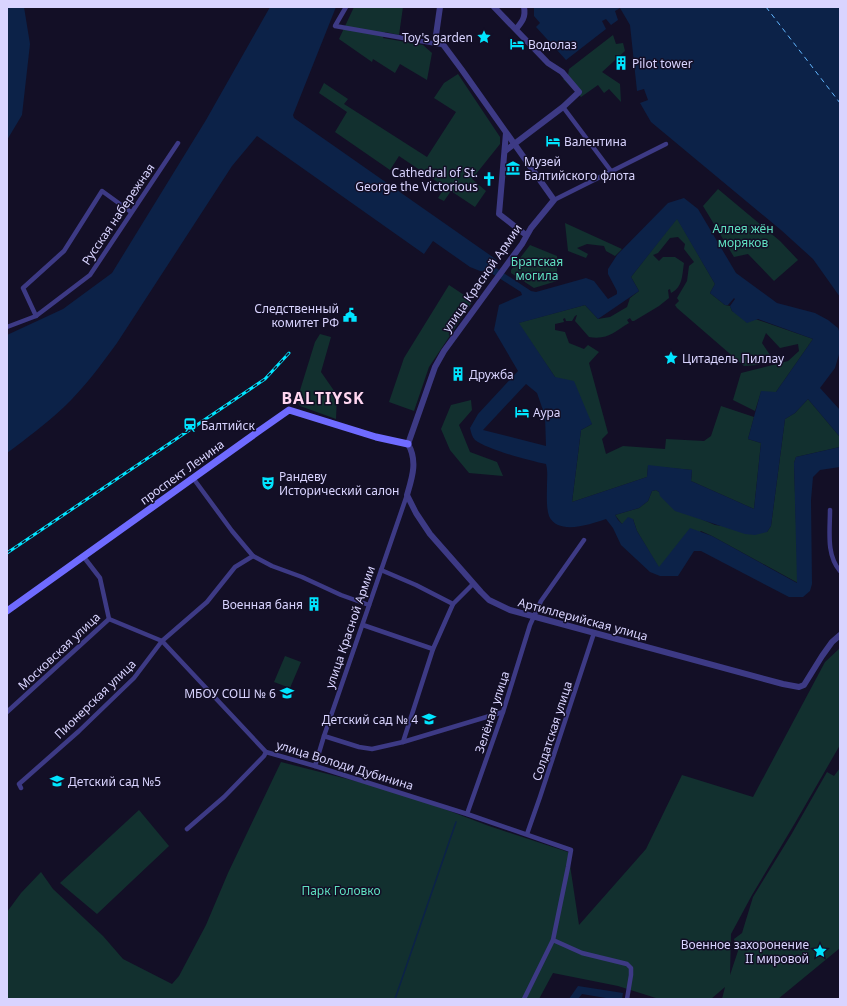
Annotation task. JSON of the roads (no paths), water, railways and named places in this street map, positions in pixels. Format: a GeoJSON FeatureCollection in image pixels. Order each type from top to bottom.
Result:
{"type":"FeatureCollection","features":[{"type":"Feature","properties":{"kind":"main road","name":"проспект Ленина"},"geometry":{"type":"LineString","coordinates":[[7,611],[282,414],[290,410],[376,437],[408,444]]}},
{"type":"Feature","properties":{"kind":"street"},"geometry":{"type":"LineString","coordinates":[[346,7],[336,26],[443,45]]}},
{"type":"Feature","properties":{"kind":"street"},"geometry":{"type":"LineString","coordinates":[[440,7],[436,35],[554,200]]}},
{"type":"Feature","properties":{"kind":"street"},"geometry":{"type":"LineString","coordinates":[[494,7],[548,63],[562,72],[579,92],[563,107],[505,151]]}},
{"type":"Feature","properties":{"kind":"street"},"geometry":{"type":"LineString","coordinates":[[516,29],[524,20],[524,7]]}},
{"type":"Feature","properties":{"kind":"street"},"geometry":{"type":"LineString","coordinates":[[563,107],[611,171]]}},
{"type":"Feature","properties":{"kind":"street"},"geometry":{"type":"LineString","coordinates":[[506,133],[499,214],[526,235]]}},
{"type":"Feature","properties":{"kind":"street","name":"Русская набережная"},"geometry":{"type":"LineString","coordinates":[[7,327],[36,316],[90,275],[178,143]]}},
{"type":"Feature","properties":{"kind":"street","name":"улица Красной Армии"},"geometry":{"type":"LineString","coordinates":[[408,444],[439,359],[522,244],[530,228],[554,200],[666,144]]}},
{"type":"Feature","properties":{"kind":"street"},"geometry":{"type":"LineString","coordinates":[[36,316],[23,288],[64,251],[102,191],[131,212]]}},
{"type":"Feature","properties":{"kind":"street"},"geometry":{"type":"LineString","coordinates":[[407,496],[414,464],[408,444]]}},
{"type":"Feature","properties":{"kind":"street"},"geometry":{"type":"LineString","coordinates":[[193,478],[232,531],[253,556],[272,566],[369,605]]}},
{"type":"Feature","properties":{"kind":"street","name":"улица Красной Армии"},"geometry":{"type":"LineString","coordinates":[[315,766],[407,496]]}},
{"type":"Feature","properties":{"kind":"street","name":"Артиллерийская улица"},"geometry":{"type":"LineString","coordinates":[[407,496],[430,534],[474,584],[490,600],[510,610],[783,684],[799,687],[804,685],[832,642]]}},
{"type":"Feature","properties":{"kind":"street"},"geometry":{"type":"LineString","coordinates":[[830,510],[830,551],[834,563],[840,571]]}},
{"type":"Feature","properties":{"kind":"street","name":"Зелёная улица"},"geometry":{"type":"LineString","coordinates":[[467,814],[503,712],[530,625],[541,601],[584,540]]}},
{"type":"Feature","properties":{"kind":"street","name":"Московская улица"},"geometry":{"type":"LineString","coordinates":[[7,712],[109,619],[100,578],[83,556]]}},
{"type":"Feature","properties":{"kind":"street","name":"Пионерская улица"},"geometry":{"type":"LineString","coordinates":[[20,788],[19,784],[79,731],[134,678],[162,641],[207,602],[235,567],[253,556]]}},
{"type":"Feature","properties":{"kind":"street"},"geometry":{"type":"LineString","coordinates":[[381,570],[416,585],[453,604]]}},
{"type":"Feature","properties":{"kind":"street"},"geometry":{"type":"LineString","coordinates":[[402,742],[433,649],[453,604],[474,584]]}},
{"type":"Feature","properties":{"kind":"street","name":"улица Володи Дубинина"},"geometry":{"type":"LineString","coordinates":[[109,619],[162,641],[266,752],[467,814],[570,850],[553,940]]}},
{"type":"Feature","properties":{"kind":"street"},"geometry":{"type":"LineString","coordinates":[[363,625],[433,649]]}},
{"type":"Feature","properties":{"kind":"street","name":"Солдатская улица"},"geometry":{"type":"LineString","coordinates":[[527,834],[594,633]]}},
{"type":"Feature","properties":{"kind":"street"},"geometry":{"type":"LineString","coordinates":[[832,642],[840,635]]}},
{"type":"Feature","properties":{"kind":"street"},"geometry":{"type":"LineString","coordinates":[[832,642],[840,642]]}},
{"type":"Feature","properties":{"kind":"street"},"geometry":{"type":"LineString","coordinates":[[324,736],[360,747],[372,749],[402,742],[503,712]]}},
{"type":"Feature","properties":{"kind":"street"},"geometry":{"type":"LineString","coordinates":[[187,829],[224,797],[264,756],[266,752]]}},
{"type":"Feature","properties":{"kind":"street"},"geometry":{"type":"LineString","coordinates":[[524,999],[553,940],[582,953],[627,964],[631,968],[631,975],[627,999]]}},
{"type":"Feature","properties":{"kind":"water"},"geometry":{"type":"Polygon","coordinates":[[[7,7],[24,7],[30,44],[22,115],[7,140],[7,7]]]}},
{"type":"Feature","properties":{"kind":"water"},"geometry":{"type":"Polygon","coordinates":[[[270,7],[336,7],[293,115],[294,118],[497,260],[493,266],[531,291],[536,292],[586,278],[594,281],[608,299],[617,294],[617,291],[608,274],[608,269],[617,255],[668,203],[684,198],[698,209],[736,273],[777,303],[815,313],[828,320],[838,328],[840,334],[840,351],[835,368],[820,388],[840,410],[840,437],[808,399],[795,413],[785,419],[771,526],[767,532],[755,535],[745,534],[675,511],[656,490],[652,491],[648,501],[639,508],[615,515],[622,524],[628,517],[633,519],[637,531],[659,567],[690,528],[712,536],[797,583],[794,463],[796,457],[840,447],[840,467],[820,470],[813,477],[811,500],[812,584],[810,591],[803,597],[789,597],[701,551],[694,551],[678,576],[660,576],[650,572],[621,545],[613,528],[606,519],[584,526],[575,527],[560,526],[553,522],[547,509],[546,464],[488,447],[474,439],[470,428],[478,414],[518,371],[494,330],[499,305],[522,295],[521,292],[488,271],[480,271],[470,267],[433,241],[424,254],[257,136],[232,166],[117,343],[92,376],[71,400],[57,413],[7,453],[7,335],[63,309],[112,273],[206,120],[270,7]],[[677,219],[631,277],[639,291],[598,319],[585,305],[519,323],[555,377],[574,381],[592,424],[581,430],[572,502],[647,477],[648,465],[692,470],[691,481],[754,509],[761,443],[748,439],[761,391],[776,392],[813,339],[758,319],[747,323],[732,311],[730,306],[735,299],[734,298],[728,305],[725,305],[710,293],[715,284],[677,219]],[[526,384],[483,430],[546,446],[545,416],[537,393],[526,384]]]}},
{"type":"Feature","properties":{"kind":"water"},"geometry":{"type":"Polygon","coordinates":[[[534,7],[840,7],[840,297],[813,259],[781,230],[651,122],[640,103],[648,100],[644,89],[637,91],[630,25],[620,8],[615,11],[618,20],[611,25],[606,19],[602,21],[606,29],[566,60],[536,27],[540,23],[534,16],[534,7]]]}},
{"type":"Feature","properties":{"kind":"water"},"geometry":{"type":"Polygon","coordinates":[[[578,986],[623,993],[622,999],[612,999],[582,994],[578,999],[569,999],[578,986]]]}},
{"type":"Feature","properties":{"kind":"waterway"},"geometry":{"type":"LineString","coordinates":[[395,999],[456,822]]}},
{"type":"Feature","properties":{"kind":"railway"},"geometry":{"type":"LineString","coordinates":[[7,553],[265,379],[289,353]]}},
{"type":"Feature","properties":{"kind":"place","name":"Toy's garden"},"geometry":{"type":"Point","coordinates":[484,37]}},
{"type":"Feature","properties":{"kind":"place","name":"Водолаз"},"geometry":{"type":"Point","coordinates":[517,44]}},
{"type":"Feature","properties":{"kind":"place","name":"Pilot tower"},"geometry":{"type":"Point","coordinates":[621,63]}},
{"type":"Feature","properties":{"kind":"place","name":"Валентина"},"geometry":{"type":"Point","coordinates":[553,141]}},
{"type":"Feature","properties":{"kind":"place","name":"Музей Балтийского флота"},"geometry":{"type":"Point","coordinates":[513,168]}},
{"type":"Feature","properties":{"kind":"place","name":"Cathedral of St. George the Victorious"},"geometry":{"type":"Point","coordinates":[489,179]}},
{"type":"Feature","properties":{"kind":"place","name":"Следственный комитет РФ"},"geometry":{"type":"Point","coordinates":[350,315]}},
{"type":"Feature","properties":{"kind":"place","name":"Цитадель Пиллау"},"geometry":{"type":"Point","coordinates":[671,358]}},
{"type":"Feature","properties":{"kind":"place","name":"Дружба"},"geometry":{"type":"Point","coordinates":[458,374]}},
{"type":"Feature","properties":{"kind":"place","name":"Аура"},"geometry":{"type":"Point","coordinates":[522,412]}},
{"type":"Feature","properties":{"kind":"place","name":"Балтийск"},"geometry":{"type":"Point","coordinates":[190,425]}},
{"type":"Feature","properties":{"kind":"place","name":"Рандеву Исторический салон"},"geometry":{"type":"Point","coordinates":[268,483]}},
{"type":"Feature","properties":{"kind":"place","name":"Военная баня"},"geometry":{"type":"Point","coordinates":[314,604]}},
{"type":"Feature","properties":{"kind":"place","name":"МБОУ СОШ № 6"},"geometry":{"type":"Point","coordinates":[287,693]}},
{"type":"Feature","properties":{"kind":"place","name":"Детский сад № 4"},"geometry":{"type":"Point","coordinates":[429,719]}},
{"type":"Feature","properties":{"kind":"place","name":"Детский сад №5"},"geometry":{"type":"Point","coordinates":[57,781]}},
{"type":"Feature","properties":{"kind":"place","name":"Военное захоронение II мировой"},"geometry":{"type":"Point","coordinates":[820,951]}},
{"type":"Feature","properties":{"kind":"district","name":"BALTIYSK"},"geometry":{"type":"Point","coordinates":[323,398]}},
{"type":"Feature","properties":{"kind":"park label","name":"Аллея жён моряков"},"geometry":{"type":"Point","coordinates":[743,235]}},
{"type":"Feature","properties":{"kind":"park label","name":"Братская могила"},"geometry":{"type":"Point","coordinates":[537,268]}},
{"type":"Feature","properties":{"kind":"park label","name":"Парк Головко"},"geometry":{"type":"Point","coordinates":[341,890]}}]}
